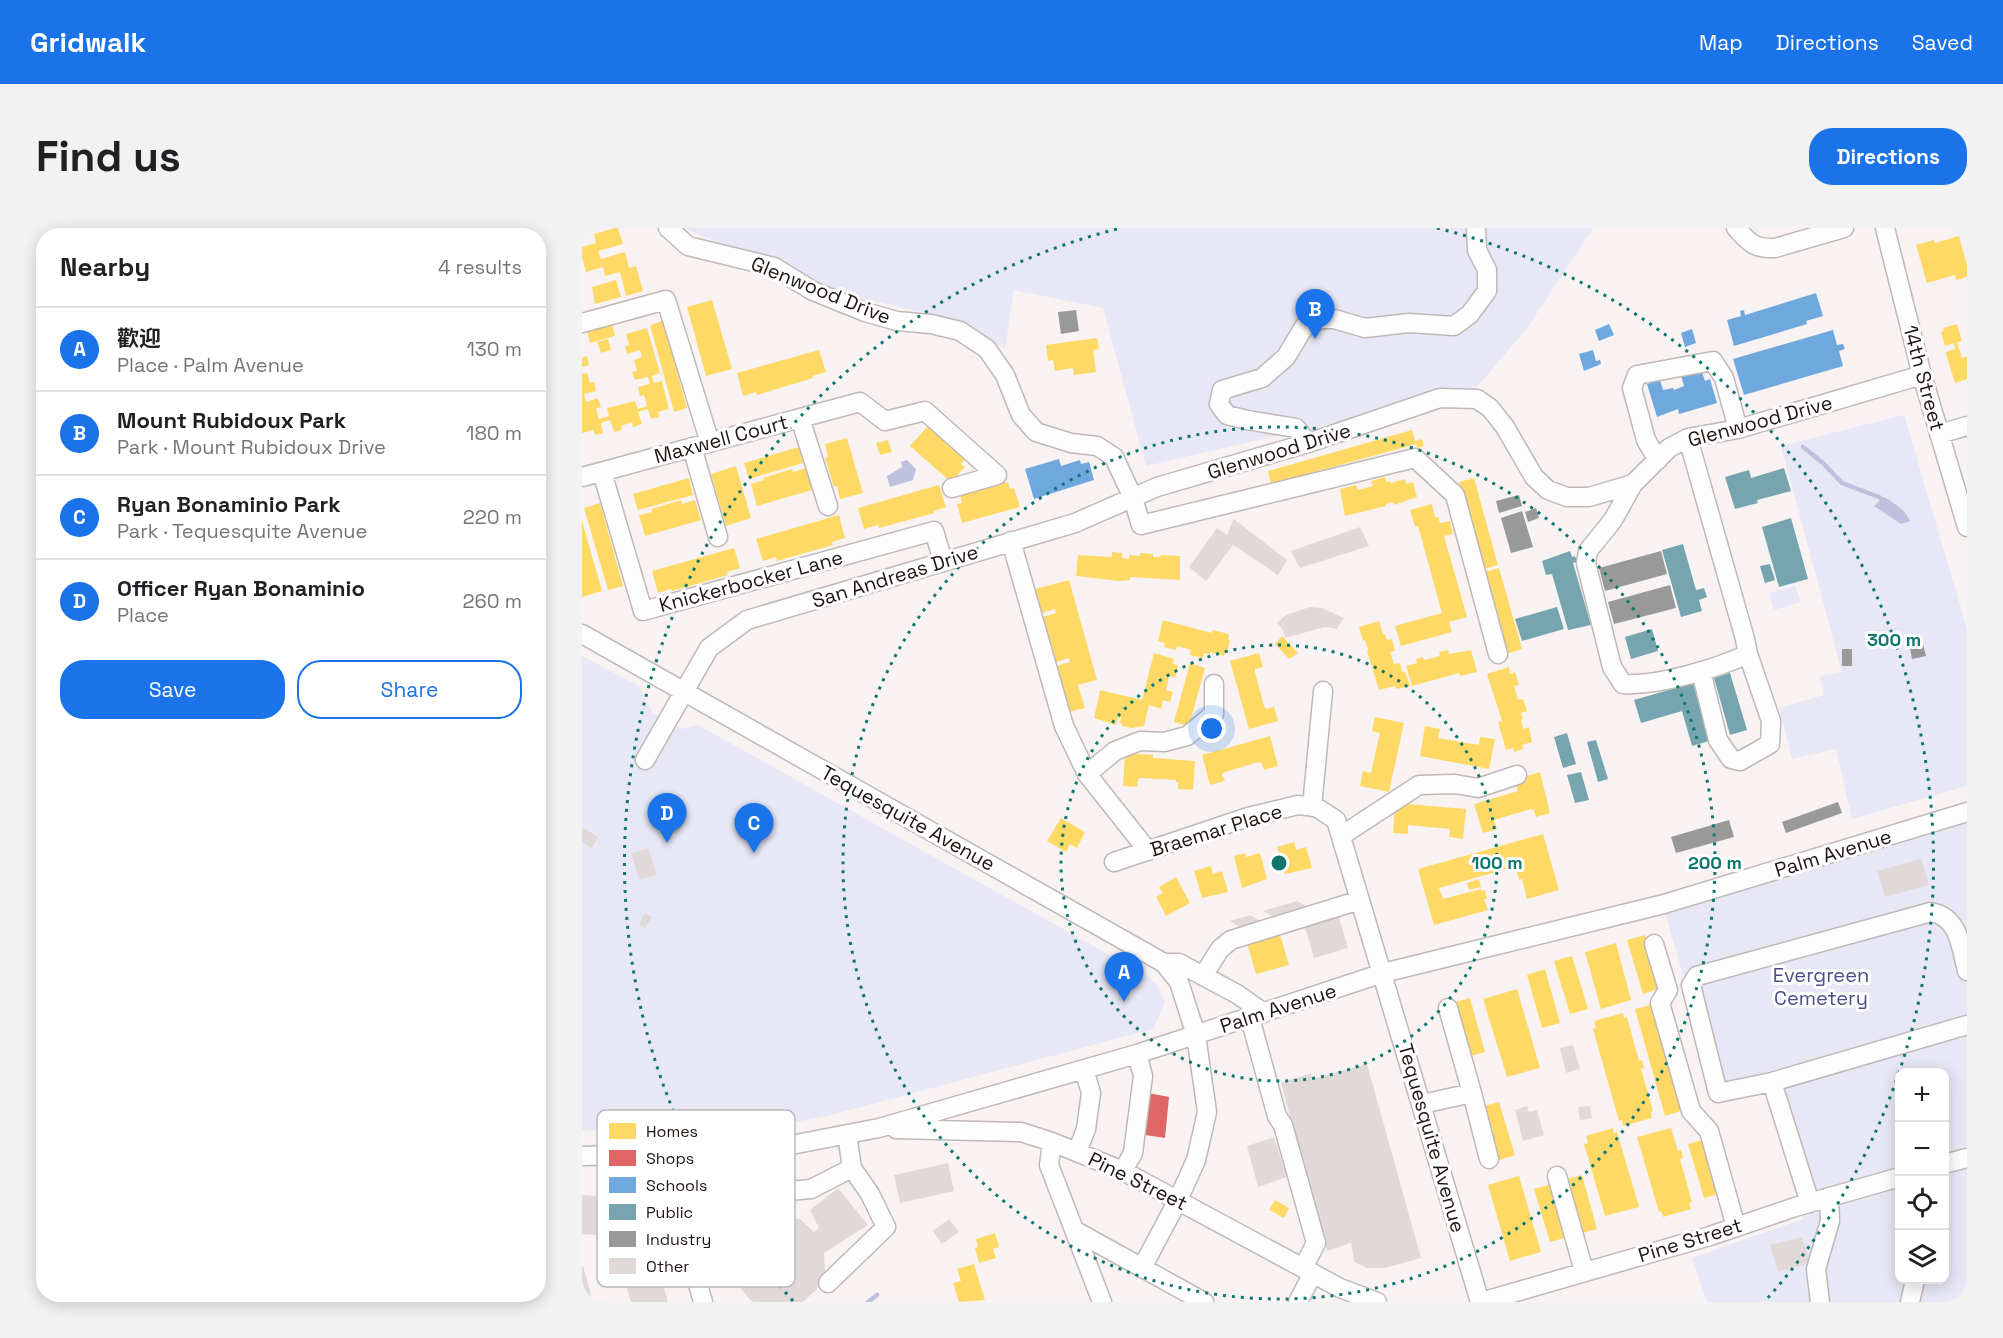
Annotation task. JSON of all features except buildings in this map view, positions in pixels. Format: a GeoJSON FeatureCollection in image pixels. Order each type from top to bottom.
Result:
{"type":"FeatureCollection","features":[{"type":"Feature","properties":{"kind":"street","name":"Glenwood Drive"},"geometry":{"type":"LineString","coordinates":[[668,228],[688,246],[774,267],[813,291],[865,312],[897,321],[931,324],[960,331],[987,349],[1005,375],[1021,415],[1036,432],[1071,443],[1097,446],[1114,457],[1133,498],[1157,487],[1308,443],[1440,398],[1477,399],[1490,408],[1505,427],[1534,477],[1548,490],[1567,497],[1589,497],[1633,484],[1669,448],[1688,438],[1738,429],[1922,375]]}},
{"type":"Feature","properties":{"kind":"street"},"geometry":{"type":"LineString","coordinates":[[1308,443],[1296,428],[1227,415],[1219,404],[1222,390],[1262,378],[1286,357],[1304,327],[1321,319],[1334,319],[1365,328],[1409,323],[1454,326],[1470,314],[1487,291],[1487,270],[1477,250],[1476,228]]}},
{"type":"Feature","properties":{"kind":"street"},"geometry":{"type":"LineString","coordinates":[[1736,228],[1755,246],[1764,248],[1774,248],[1844,228]]}},
{"type":"Feature","properties":{"kind":"street","name":"14th Street"},"geometry":{"type":"LineString","coordinates":[[1885,228],[1922,375],[1967,527]]}},
{"type":"Feature","properties":{"kind":"street"},"geometry":{"type":"LineString","coordinates":[[582,323],[666,300],[701,445],[718,537]]}},
{"type":"Feature","properties":{"kind":"street"},"geometry":{"type":"LineString","coordinates":[[1658,459],[1646,440],[1632,388],[1637,375],[1713,361],[1724,378],[1738,429]]}},
{"type":"Feature","properties":{"kind":"street","name":"Maxwell Court"},"geometry":{"type":"LineString","coordinates":[[582,477],[860,402],[885,421],[925,411],[998,475],[952,488]]}},
{"type":"Feature","properties":{"kind":"street"},"geometry":{"type":"LineString","coordinates":[[800,418],[828,506]]}},
{"type":"Feature","properties":{"kind":"street"},"geometry":{"type":"LineString","coordinates":[[1939,434],[1967,426]]}},
{"type":"Feature","properties":{"kind":"street"},"geometry":{"type":"LineString","coordinates":[[1688,438],[1748,654],[1771,721],[1770,744],[1740,761],[1731,759],[1718,740],[1701,671]]}},
{"type":"Feature","properties":{"kind":"street"},"geometry":{"type":"LineString","coordinates":[[1133,498],[1141,525],[1415,458],[1455,495],[1498,654]]}},
{"type":"Feature","properties":{"kind":"street","name":"Knickerbocker Lane"},"geometry":{"type":"LineString","coordinates":[[602,472],[643,611],[934,531],[943,561]]}},
{"type":"Feature","properties":{"kind":"street"},"geometry":{"type":"LineString","coordinates":[[1633,484],[1613,520],[1588,551],[1586,563],[1612,667],[1623,684],[1642,685],[1701,671],[1725,665],[1748,654]]}},
{"type":"Feature","properties":{"kind":"street","name":"San Andreas Drive"},"geometry":{"type":"LineString","coordinates":[[645,760],[709,648],[747,620],[1075,523],[1133,498]]}},
{"type":"Feature","properties":{"kind":"street"},"geometry":{"type":"LineString","coordinates":[[1011,541],[1064,726],[1087,774],[1148,851]]}},
{"type":"Feature","properties":{"kind":"street","name":"Tequesquite Avenue"},"geometry":{"type":"LineString","coordinates":[[582,634],[1164,963],[1179,982],[1196,1035],[1207,1112],[1196,1160],[1179,1200],[1142,1268]]}},
{"type":"Feature","properties":{"kind":"street"},"geometry":{"type":"LineString","coordinates":[[1087,774],[1115,751],[1140,741],[1164,742],[1187,736],[1214,714],[1214,684]]}},
{"type":"Feature","properties":{"kind":"street"},"geometry":{"type":"LineString","coordinates":[[1323,691],[1312,807],[1316,807],[1336,820],[1383,974]]}},
{"type":"Feature","properties":{"kind":"street"},"geometry":{"type":"LineString","coordinates":[[1341,836],[1419,785],[1455,784],[1478,788],[1517,775]]}},
{"type":"Feature","properties":{"kind":"street","name":"Braemar Place"},"geometry":{"type":"LineString","coordinates":[[1114,862],[1248,817],[1298,805],[1312,807]]}},
{"type":"Feature","properties":{"kind":"street","name":"Palm Avenue"},"geometry":{"type":"LineString","coordinates":[[795,1145],[879,1128],[1137,1054],[1383,974],[1664,904],[1967,812]]}},
{"type":"Feature","properties":{"kind":"street"},"geometry":{"type":"LineString","coordinates":[[1203,976],[1220,949],[1231,940],[1360,900]]}},
{"type":"Feature","properties":{"kind":"street"},"geometry":{"type":"LineString","coordinates":[[1967,971],[1954,926],[1943,914],[1931,912],[1697,976],[1691,985],[1718,1093],[1772,1082],[1967,1025]]}},
{"type":"Feature","properties":{"kind":"street"},"geometry":{"type":"LineString","coordinates":[[1654,944],[1668,990],[1660,1003],[1691,1112],[1709,1131],[1736,1227]]}},
{"type":"Feature","properties":{"kind":"street"},"geometry":{"type":"LineString","coordinates":[[1164,963],[1179,963],[1237,994],[1257,1016],[1275,1111],[1286,1135],[1316,1243],[1298,1302]]}},
{"type":"Feature","properties":{"kind":"street","name":"Tequesquite Avenue"},"geometry":{"type":"LineString","coordinates":[[1383,974],[1480,1302]]}},
{"type":"Feature","properties":{"kind":"street"},"geometry":{"type":"LineString","coordinates":[[1448,1008],[1490,1159]]}},
{"type":"Feature","properties":{"kind":"street"},"geometry":{"type":"LineString","coordinates":[[1124,1171],[1133,1153],[1143,1076],[1137,1054]]}},
{"type":"Feature","properties":{"kind":"street"},"geometry":{"type":"LineString","coordinates":[[1077,1152],[1086,1129],[1091,1093],[1084,1069]]}},
{"type":"Feature","properties":{"kind":"street"},"geometry":{"type":"LineString","coordinates":[[1772,1082],[1810,1203]]}},
{"type":"Feature","properties":{"kind":"street"},"geometry":{"type":"LineString","coordinates":[[1422,1104],[1472,1093]]}},
{"type":"Feature","properties":{"kind":"street","name":"Pine Street"},"geometry":{"type":"LineString","coordinates":[[879,1128],[1022,1132],[1052,1142],[1124,1171],[1340,1288],[1377,1302]]}},
{"type":"Feature","properties":{"kind":"street"},"geometry":{"type":"LineString","coordinates":[[828,1283],[886,1227],[870,1194],[852,1168],[847,1135]]}},
{"type":"Feature","properties":{"kind":"street"},"geometry":{"type":"LineString","coordinates":[[1052,1142],[1049,1166],[1102,1302]]}},
{"type":"Feature","properties":{"kind":"street","name":"Palm Avenue"},"geometry":{"type":"LineString","coordinates":[[582,1156],[597,1156]]}},
{"type":"Feature","properties":{"kind":"street"},"geometry":{"type":"LineString","coordinates":[[1949,1163],[1967,1158]]}},
{"type":"Feature","properties":{"kind":"street"},"geometry":{"type":"LineString","coordinates":[[795,1190],[811,1189],[852,1168]]}},
{"type":"Feature","properties":{"kind":"street"},"geometry":{"type":"LineString","coordinates":[[1557,1176],[1584,1271]]}},
{"type":"Feature","properties":{"kind":"street","name":"Pine Street"},"geometry":{"type":"LineString","coordinates":[[1480,1302],[1895,1178]]}},
{"type":"Feature","properties":{"kind":"street"},"geometry":{"type":"LineString","coordinates":[[1820,1302],[1816,1269],[1830,1221],[1829,1197]]}},
{"type":"Feature","properties":{"kind":"street"},"geometry":{"type":"LineString","coordinates":[[1074,1230],[1204,1302]]}},
{"type":"Feature","properties":{"kind":"street"},"geometry":{"type":"LineString","coordinates":[[1910,1302],[1914,1284]]}},
{"type":"Feature","properties":{"kind":"street"},"geometry":{"type":"LineString","coordinates":[[699,1287],[703,1302]]}},
{"type":"Feature","properties":{"kind":"green space"},"geometry":{"type":"Polygon","coordinates":[[[683,228],[1593,228],[1526,330],[1473,391],[1146,466],[1103,308],[1014,290],[1005,348],[932,314],[855,297],[683,228]]]}},
{"type":"Feature","properties":{"kind":"green space"},"geometry":{"type":"Polygon","coordinates":[[[1904,415],[1967,629],[1967,786],[1852,819],[1836,749],[1792,759],[1779,708],[1824,695],[1820,676],[1842,672],[1781,446],[1904,415]]]}},
{"type":"Feature","properties":{"kind":"green space"},"geometry":{"type":"Polygon","coordinates":[[[1795,585],[1801,602],[1774,610],[1769,593],[1795,585]]]}},
{"type":"Feature","properties":{"kind":"green space"},"geometry":{"type":"Polygon","coordinates":[[[582,656],[639,686],[653,713],[683,729],[698,725],[1147,976],[1157,985],[1165,1002],[1153,1029],[831,1115],[795,1122],[795,1110],[597,1110],[597,1131],[582,1130],[582,656]]]}},
{"type":"Feature","properties":{"kind":"green space","name":"Evergreen Cemetery"},"geometry":{"type":"Polygon","coordinates":[[[1967,815],[1967,1302],[1707,1302],[1692,1258],[1803,1219],[1768,1090],[1716,1098],[1665,911],[1967,815]]]}},
{"type":"Feature","properties":{"kind":"water"},"geometry":{"type":"Polygon","coordinates":[[[907,460],[916,469],[913,480],[890,487],[887,476],[902,467],[901,462],[907,460]]]}},
{"type":"Feature","properties":{"kind":"water"},"geometry":{"type":"Polygon","coordinates":[[[1884,497],[1903,510],[1910,521],[1901,524],[1874,506],[1884,497]]]}},
{"type":"Feature","properties":{"kind":"waterway"},"geometry":{"type":"LineString","coordinates":[[1803,447],[1823,463],[1842,483],[1884,501]]}},
{"type":"Feature","properties":{"kind":"waterway"},"geometry":{"type":"LineString","coordinates":[[868,1302],[877,1295]]}},
{"type":"Feature","properties":{"kind":"place","name":"Mount Rubidoux Park"},"geometry":{"type":"Point","coordinates":[1315,339]}},
{"type":"Feature","properties":{"kind":"place","name":"Officer Ryan Bonaminio"},"geometry":{"type":"Point","coordinates":[667,843]}},
{"type":"Feature","properties":{"kind":"place","name":"Ryan Bonaminio Park"},"geometry":{"type":"Point","coordinates":[754,853]}},
{"type":"Feature","properties":{"kind":"place","name":"歡迎"},"geometry":{"type":"Point","coordinates":[1124,1002]}}]}
